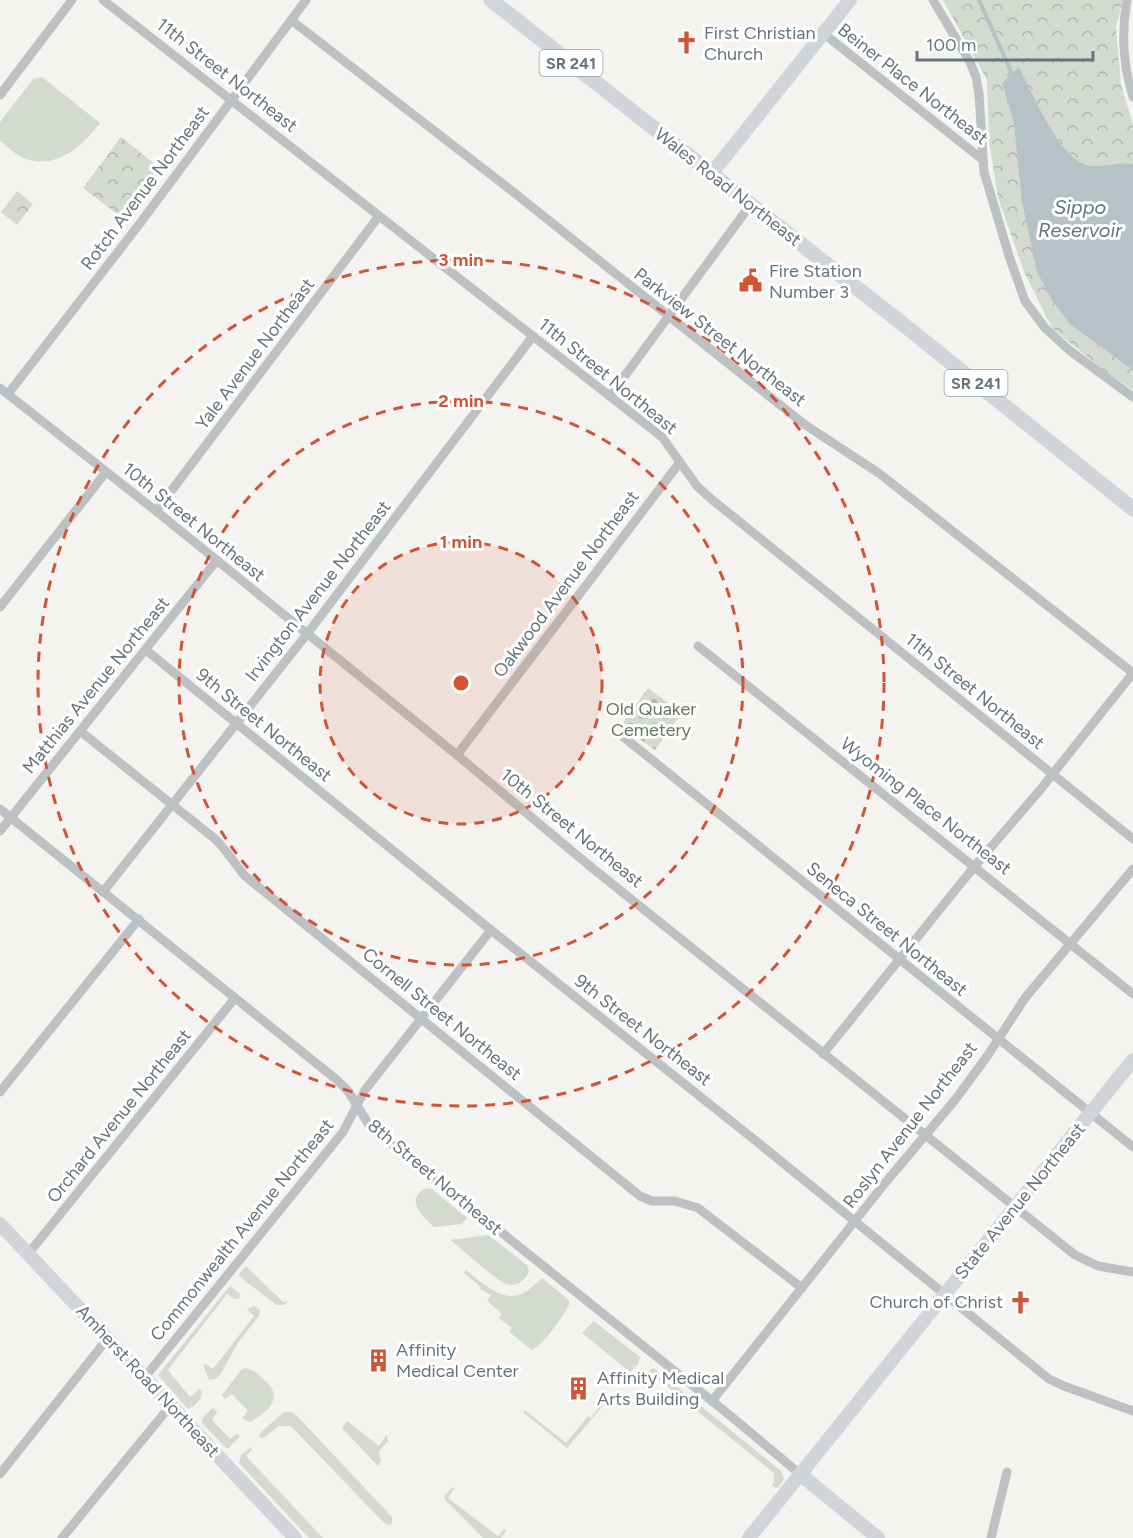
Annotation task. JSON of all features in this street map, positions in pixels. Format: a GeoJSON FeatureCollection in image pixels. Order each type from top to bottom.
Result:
{"type":"FeatureCollection","features":[{"type":"Feature","properties":{"kind":"main road","name":"Wales Road Northeast"},"geometry":{"type":"LineString","coordinates":[[491,0],[1133,509]]}},
{"type":"Feature","properties":{"kind":"street"},"geometry":{"type":"LineString","coordinates":[[0,95],[72,0]]}},
{"type":"Feature","properties":{"kind":"street","name":"11th Street Northeast"},"geometry":{"type":"LineString","coordinates":[[104,0],[662,437],[697,486],[710,498],[1133,839]]}},
{"type":"Feature","properties":{"kind":"street","name":"Rotch Avenue Northeast"},"geometry":{"type":"LineString","coordinates":[[4,391],[141,222],[306,0]]}},
{"type":"Feature","properties":{"kind":"street"},"geometry":{"type":"LineString","coordinates":[[712,173],[850,0]]}},
{"type":"Feature","properties":{"kind":"street"},"geometry":{"type":"LineString","coordinates":[[933,0],[976,77],[988,191],[1021,292],[1031,311],[1045,328],[1069,350],[1133,397]]}},
{"type":"Feature","properties":{"kind":"street"},"geometry":{"type":"LineString","coordinates":[[1127,0],[1122,44],[1133,98]]}},
{"type":"Feature","properties":{"kind":"street","name":"Parkview Street Northeast"},"geometry":{"type":"LineString","coordinates":[[291,20],[512,191],[804,424],[880,474],[1133,673]]}},
{"type":"Feature","properties":{"kind":"street","name":"Beiner Place Northeast"},"geometry":{"type":"LineString","coordinates":[[823,33],[983,160]]}},
{"type":"Feature","properties":{"kind":"street"},"geometry":{"type":"LineString","coordinates":[[610,396],[751,204]]}},
{"type":"Feature","properties":{"kind":"street","name":"Yale Avenue Northeast"},"geometry":{"type":"LineString","coordinates":[[156,511],[379,216]]}},
{"type":"Feature","properties":{"kind":"street","name":"Irvington Avenue Northeast"},"geometry":{"type":"LineString","coordinates":[[103,891],[307,634],[532,336]]}},
{"type":"Feature","properties":{"kind":"street","name":"10th Street Northeast"},"geometry":{"type":"LineString","coordinates":[[4,391],[156,511],[457,755],[591,867],[1075,1255],[1098,1266],[1133,1272]]}},
{"type":"Feature","properties":{"kind":"street","name":"Oakwood Avenue Northeast"},"geometry":{"type":"LineString","coordinates":[[457,755],[680,462]]}},
{"type":"Feature","properties":{"kind":"street"},"geometry":{"type":"LineString","coordinates":[[0,607],[106,472]]}},
{"type":"Feature","properties":{"kind":"street","name":"Matthias Avenue Northeast"},"geometry":{"type":"LineString","coordinates":[[0,831],[217,561]]}},
{"type":"Feature","properties":{"kind":"street","name":"Wyoming Place Northeast"},"geometry":{"type":"LineString","coordinates":[[698,646],[1133,994]]}},
{"type":"Feature","properties":{"kind":"street","name":"9th Street Northeast"},"geometry":{"type":"LineString","coordinates":[[146,650],[1049,1379],[1133,1411]]}},
{"type":"Feature","properties":{"kind":"street"},"geometry":{"type":"LineString","coordinates":[[823,1054],[1133,673]]}},
{"type":"Feature","properties":{"kind":"street","name":"Cornell Street Northeast"},"geometry":{"type":"LineString","coordinates":[[80,731],[225,848],[245,876],[640,1196],[652,1201],[675,1201],[698,1208],[802,1288]]}},
{"type":"Feature","properties":{"kind":"street","name":"Seneca Street Northeast"},"geometry":{"type":"LineString","coordinates":[[621,735],[1133,1147]]}},
{"type":"Feature","properties":{"kind":"street","name":"8th Street Northeast"},"geometry":{"type":"LineString","coordinates":[[0,809],[337,1080],[348,1091],[371,1128],[712,1401],[878,1538]]}},
{"type":"Feature","properties":{"kind":"street","name":"Roslyn Avenue Northeast"},"geometry":{"type":"LineString","coordinates":[[712,1401],[855,1221],[955,1100],[1025,998],[1133,868]]}},
{"type":"Feature","properties":{"kind":"street"},"geometry":{"type":"LineString","coordinates":[[0,1092],[139,920]]}},
{"type":"Feature","properties":{"kind":"street","name":"Commonwealth Avenue Northeast"},"geometry":{"type":"LineString","coordinates":[[145,1377],[343,1132],[365,1090],[491,930]]}},
{"type":"Feature","properties":{"kind":"street","name":"Orchard Avenue Northeast"},"geometry":{"type":"LineString","coordinates":[[28,1254],[235,998]]}},
{"type":"Feature","properties":{"kind":"street","name":"State Avenue Northeast"},"geometry":{"type":"LineString","coordinates":[[749,1538],[1133,1060]]}},
{"type":"Feature","properties":{"kind":"street","name":"Amherst Road Northeast"},"geometry":{"type":"LineString","coordinates":[[0,1224],[296,1538]]}},
{"type":"Feature","properties":{"kind":"street"},"geometry":{"type":"LineString","coordinates":[[1,1470],[108,1338]]}},
{"type":"Feature","properties":{"kind":"street"},"geometry":{"type":"LineString","coordinates":[[62,1538],[171,1405]]}},
{"type":"Feature","properties":{"kind":"street"},"geometry":{"type":"LineString","coordinates":[[991,1538],[1007,1472]]}},
{"type":"Feature","properties":{"kind":"green space"},"geometry":{"type":"Polygon","coordinates":[[[943,0],[1123,0],[1116,27],[1121,85],[1133,124],[1133,390],[1102,369],[1052,328],[1025,274],[998,198],[989,141],[987,80],[943,0]]]}},
{"type":"Feature","properties":{"kind":"green space"},"geometry":{"type":"Polygon","coordinates":[[[42,77],[100,123],[85,140],[67,154],[57,159],[35,161],[23,158],[0,141],[0,122],[33,79],[42,77]]]}},
{"type":"Feature","properties":{"kind":"green space"},"geometry":{"type":"Polygon","coordinates":[[[121,137],[161,169],[125,217],[121,217],[83,188],[121,137]]]}},
{"type":"Feature","properties":{"kind":"green space"},"geometry":{"type":"Polygon","coordinates":[[[17,191],[33,204],[17,225],[1,212],[17,191]]]}},
{"type":"Feature","properties":{"kind":"green space","name":"Old Quaker Cemetery"},"geometry":{"type":"Polygon","coordinates":[[[648,688],[682,713],[655,750],[621,725],[648,688]]]}},
{"type":"Feature","properties":{"kind":"green space"},"geometry":{"type":"Polygon","coordinates":[[[427,1188],[432,1189],[467,1218],[462,1224],[434,1227],[425,1218],[417,1208],[416,1197],[427,1188]]]}},
{"type":"Feature","properties":{"kind":"green space"},"geometry":{"type":"Polygon","coordinates":[[[488,1235],[527,1265],[529,1272],[523,1281],[513,1285],[506,1284],[450,1240],[488,1235]]]}},
{"type":"Feature","properties":{"kind":"green space"},"geometry":{"type":"Polygon","coordinates":[[[246,1266],[283,1302],[288,1301],[287,1303],[275,1304],[240,1277],[239,1274],[246,1266]]]}},
{"type":"Feature","properties":{"kind":"green space"},"geometry":{"type":"Polygon","coordinates":[[[466,1270],[494,1291],[510,1296],[527,1291],[542,1278],[569,1300],[569,1305],[547,1337],[532,1350],[509,1332],[512,1328],[499,1318],[502,1314],[487,1301],[491,1295],[480,1289],[481,1287],[464,1273],[466,1270]]]}},
{"type":"Feature","properties":{"kind":"green space"},"geometry":{"type":"Polygon","coordinates":[[[230,1286],[240,1294],[239,1299],[234,1299],[227,1294],[168,1370],[190,1397],[199,1389],[202,1392],[201,1398],[188,1409],[158,1375],[230,1286]]]}},
{"type":"Feature","properties":{"kind":"green space"},"geometry":{"type":"Polygon","coordinates":[[[254,1306],[260,1310],[259,1316],[239,1341],[220,1375],[209,1380],[203,1365],[206,1364],[213,1369],[254,1316],[247,1309],[254,1306]]]}},
{"type":"Feature","properties":{"kind":"green space"},"geometry":{"type":"Polygon","coordinates":[[[594,1321],[640,1357],[638,1364],[630,1372],[582,1333],[594,1321]]]}},
{"type":"Feature","properties":{"kind":"green space"},"geometry":{"type":"Polygon","coordinates":[[[245,1368],[250,1369],[269,1385],[274,1397],[269,1408],[250,1422],[243,1419],[248,1411],[232,1394],[225,1399],[222,1395],[245,1368]]]}},
{"type":"Feature","properties":{"kind":"green space"},"geometry":{"type":"Polygon","coordinates":[[[654,1368],[781,1471],[784,1479],[778,1488],[771,1486],[774,1482],[774,1473],[648,1371],[654,1368]]]}},
{"type":"Feature","properties":{"kind":"green space"},"geometry":{"type":"Polygon","coordinates":[[[603,1392],[608,1400],[567,1448],[523,1412],[525,1410],[566,1443],[588,1416],[591,1418],[598,1409],[593,1404],[603,1392]]]}},
{"type":"Feature","properties":{"kind":"green space"},"geometry":{"type":"Polygon","coordinates":[[[214,1408],[217,1412],[212,1420],[230,1439],[237,1434],[240,1436],[229,1448],[226,1448],[202,1423],[202,1419],[214,1408]]]}},
{"type":"Feature","properties":{"kind":"green space"},"geometry":{"type":"Polygon","coordinates":[[[284,1412],[291,1412],[297,1416],[392,1517],[392,1524],[388,1525],[383,1522],[291,1426],[279,1426],[263,1438],[259,1437],[261,1432],[284,1412]]]}},
{"type":"Feature","properties":{"kind":"green space"},"geometry":{"type":"Polygon","coordinates":[[[347,1421],[379,1446],[387,1434],[388,1441],[379,1451],[381,1461],[378,1466],[342,1428],[347,1421]]]}},
{"type":"Feature","properties":{"kind":"green space"},"geometry":{"type":"Polygon","coordinates":[[[251,1447],[252,1450],[246,1456],[323,1538],[309,1538],[239,1463],[241,1455],[251,1447]]]}},
{"type":"Feature","properties":{"kind":"green space"},"geometry":{"type":"Polygon","coordinates":[[[452,1487],[454,1489],[448,1498],[498,1536],[504,1529],[506,1531],[501,1538],[483,1538],[445,1500],[444,1497],[452,1487]]]}},
{"type":"Feature","properties":{"kind":"water","name":"Sippo Reservoir"},"geometry":{"type":"Polygon","coordinates":[[[1019,67],[1047,123],[1066,150],[1077,160],[1092,166],[1133,164],[1133,370],[1071,325],[1053,302],[1037,272],[1022,202],[1014,123],[1002,83],[1019,67]]]}},
{"type":"Feature","properties":{"kind":"waterway"},"geometry":{"type":"LineString","coordinates":[[979,0],[1013,76]]}},
{"type":"Feature","properties":{"kind":"place","name":"First Christian Church"},"geometry":{"type":"Point","coordinates":[686,43]}},
{"type":"Feature","properties":{"kind":"place","name":"Fire Station Number 3"},"geometry":{"type":"Point","coordinates":[751,281]}},
{"type":"Feature","properties":{"kind":"place","name":"Church of Christ"},"geometry":{"type":"Point","coordinates":[1021,1302]}},
{"type":"Feature","properties":{"kind":"place","name":"Affinity Medical Center"},"geometry":{"type":"Point","coordinates":[378,1360]}},
{"type":"Feature","properties":{"kind":"place","name":"Affinity Medical Arts Building"},"geometry":{"type":"Point","coordinates":[579,1388]}}]}
